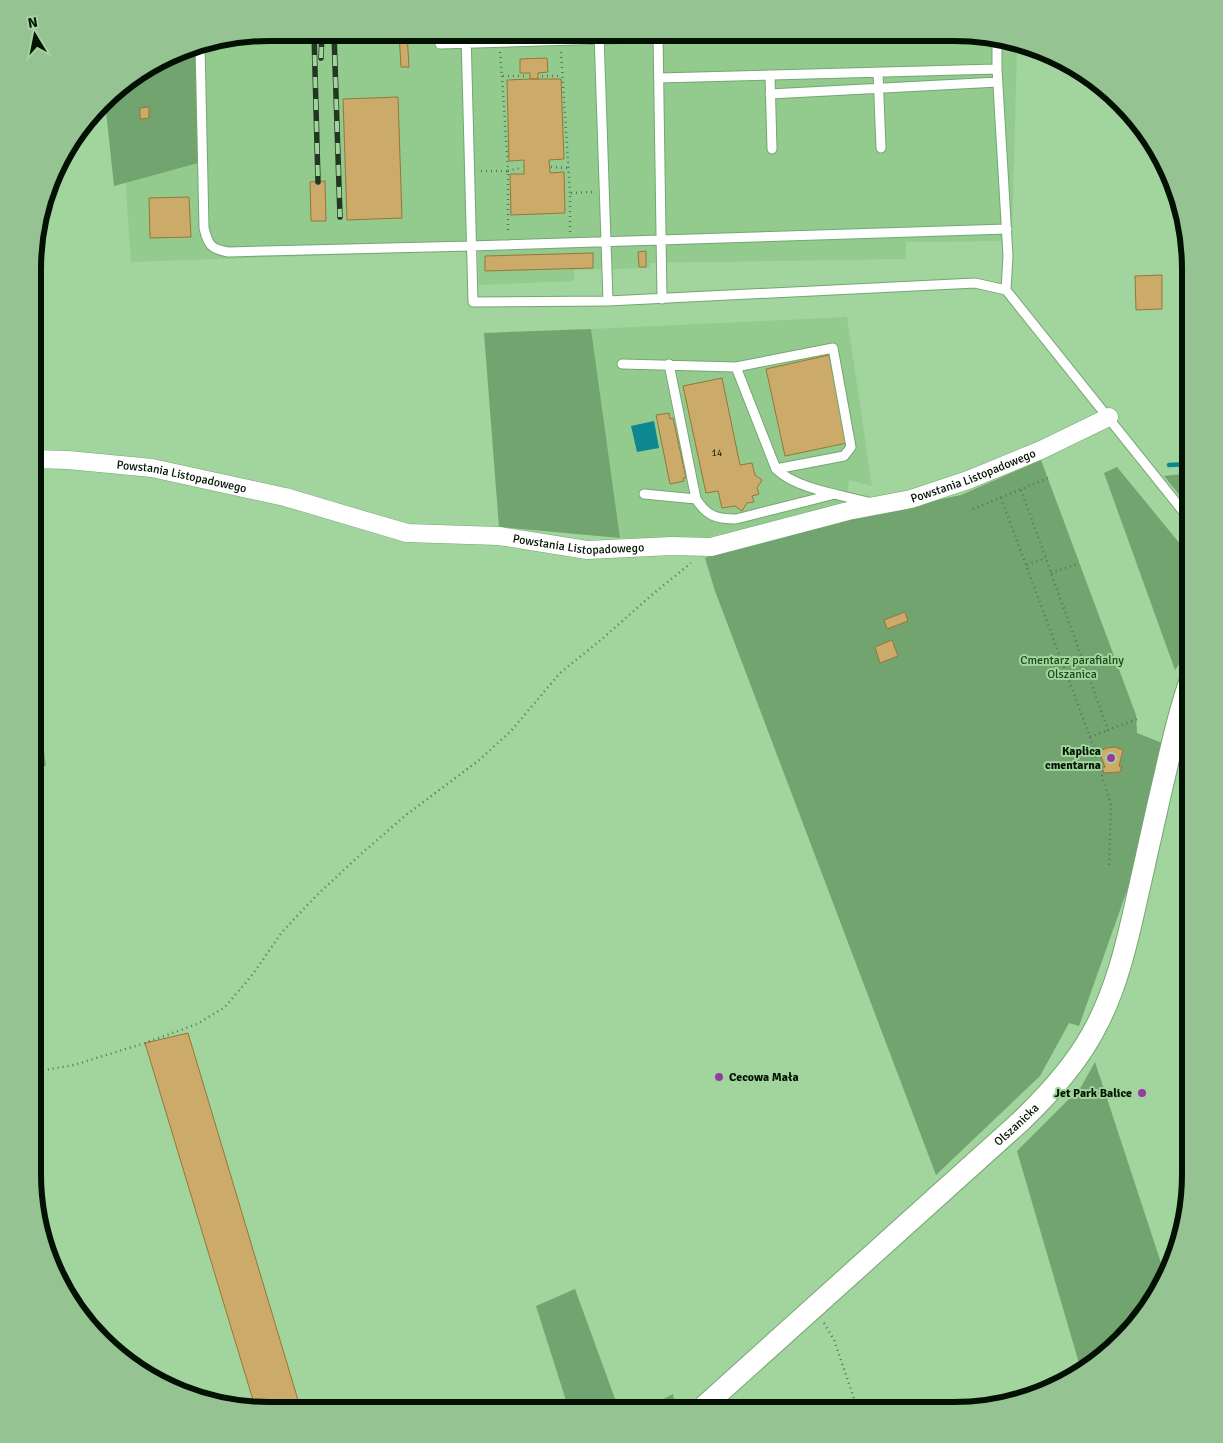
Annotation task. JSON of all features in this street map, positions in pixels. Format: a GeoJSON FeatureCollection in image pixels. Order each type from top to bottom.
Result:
{"type":"FeatureCollection","features":[{"type":"Feature","properties":{"kind":"street","name":"Powstania Listopadowego"},"geometry":{"type":"LineString","coordinates":[[41,459],[152,468],[286,497],[407,533],[498,536],[587,550],[672,546],[711,547],[848,511],[911,499],[968,480],[1041,450],[1109,417]]}},
{"type":"Feature","properties":{"kind":"street","name":"Olszanicka"},"geometry":{"type":"LineString","coordinates":[[709,1402],[1027,1115],[1063,1077],[1084,1047],[1094,1032],[1120,965],[1182,707]]}},
{"type":"Feature","properties":{"kind":"lane"},"geometry":{"type":"LineString","coordinates":[[440,41],[440,44],[560,41]]}},
{"type":"Feature","properties":{"kind":"lane"},"geometry":{"type":"LineString","coordinates":[[599,41],[608,302]]}},
{"type":"Feature","properties":{"kind":"lane"},"geometry":{"type":"LineString","coordinates":[[658,41],[662,299]]}},
{"type":"Feature","properties":{"kind":"lane"},"geometry":{"type":"LineString","coordinates":[[466,44],[473,302],[608,302],[975,283],[1006,290],[1182,510]]}},
{"type":"Feature","properties":{"kind":"lane"},"geometry":{"type":"LineString","coordinates":[[997,46],[1008,256],[1006,290]]}},
{"type":"Feature","properties":{"kind":"lane"},"geometry":{"type":"LineString","coordinates":[[200,52],[204,228],[206,238],[211,246],[218,250],[228,252],[471,246],[1006,229]]}},
{"type":"Feature","properties":{"kind":"lane"},"geometry":{"type":"LineString","coordinates":[[659,78],[997,69]]}},
{"type":"Feature","properties":{"kind":"lane"},"geometry":{"type":"LineString","coordinates":[[878,72],[881,148]]}},
{"type":"Feature","properties":{"kind":"lane"},"geometry":{"type":"LineString","coordinates":[[770,75],[772,149]]}},
{"type":"Feature","properties":{"kind":"lane"},"geometry":{"type":"LineString","coordinates":[[770,94],[998,82]]}},
{"type":"Feature","properties":{"kind":"lane"},"geometry":{"type":"LineString","coordinates":[[622,364],[736,366],[833,348],[851,447],[844,456],[776,469]]}},
{"type":"Feature","properties":{"kind":"lane"},"geometry":{"type":"LineString","coordinates":[[669,364],[696,499],[702,509],[723,519],[736,519],[836,494]]}},
{"type":"Feature","properties":{"kind":"lane"},"geometry":{"type":"LineString","coordinates":[[736,366],[776,469],[794,482],[878,504]]}},
{"type":"Feature","properties":{"kind":"lane"},"geometry":{"type":"LineString","coordinates":[[644,494],[696,499]]}},
{"type":"Feature","properties":{"kind":"path"},"geometry":{"type":"LineString","coordinates":[[560,41],[570,193],[570,243]]}},
{"type":"Feature","properties":{"kind":"path"},"geometry":{"type":"LineString","coordinates":[[498,42],[508,171],[508,245]]}},
{"type":"Feature","properties":{"kind":"path"},"geometry":{"type":"LineString","coordinates":[[502,76],[526,76]]}},
{"type":"Feature","properties":{"kind":"path"},"geometry":{"type":"LineString","coordinates":[[542,76],[562,76]]}},
{"type":"Feature","properties":{"kind":"path"},"geometry":{"type":"LineString","coordinates":[[551,166],[568,168]]}},
{"type":"Feature","properties":{"kind":"path"},"geometry":{"type":"LineString","coordinates":[[470,171],[508,171],[520,168]]}},
{"type":"Feature","properties":{"kind":"path"},"geometry":{"type":"LineString","coordinates":[[570,193],[605,192]]}},
{"type":"Feature","properties":{"kind":"path"},"geometry":{"type":"LineString","coordinates":[[973,509],[1048,478]]}},
{"type":"Feature","properties":{"kind":"path"},"geometry":{"type":"LineString","coordinates":[[1021,490],[1108,730]]}},
{"type":"Feature","properties":{"kind":"path"},"geometry":{"type":"LineString","coordinates":[[1002,498],[1090,737],[1111,805],[1108,865]]}},
{"type":"Feature","properties":{"kind":"path"},"geometry":{"type":"LineString","coordinates":[[41,1071],[74,1065],[145,1042],[197,1024],[225,1007],[253,974],[282,932],[332,882],[406,815],[478,761],[511,731],[560,673],[711,547]]}},
{"type":"Feature","properties":{"kind":"path"},"geometry":{"type":"LineString","coordinates":[[1026,565],[1046,558]]}},
{"type":"Feature","properties":{"kind":"path"},"geometry":{"type":"LineString","coordinates":[[1051,573],[1077,564]]}},
{"type":"Feature","properties":{"kind":"path"},"geometry":{"type":"LineString","coordinates":[[1090,737],[1137,719]]}},
{"type":"Feature","properties":{"kind":"path"},"geometry":{"type":"LineString","coordinates":[[815,1307],[834,1340],[855,1402]]}},
{"type":"Feature","properties":{"kind":"shaded area"},"geometry":{"type":"Polygon","coordinates":[[[269,41],[954,41],[983,43],[1017,50],[1012,241],[906,242],[906,259],[650,263],[650,268],[574,270],[574,281],[479,285],[478,250],[131,262],[120,97],[130,88],[168,65],[210,49],[240,43],[269,41]]]}},
{"type":"Feature","properties":{"kind":"shaded area"},"geometry":{"type":"Polygon","coordinates":[[[847,317],[872,486],[849,480],[846,504],[705,538],[620,538],[591,329],[847,317]]]}},
{"type":"Feature","properties":{"kind":"green space"},"geometry":{"type":"Polygon","coordinates":[[[196,53],[198,163],[114,186],[106,110],[130,88],[155,72],[196,53]]]}},
{"type":"Feature","properties":{"kind":"green space"},"geometry":{"type":"Polygon","coordinates":[[[591,329],[620,538],[499,527],[484,333],[591,329]]]}},
{"type":"Feature","properties":{"kind":"green space","name":"Cmentarz parafialny Olszanica"},"geometry":{"type":"Polygon","coordinates":[[[1041,460],[1136,715],[1137,733],[1162,743],[1130,882],[1079,1026],[1069,1023],[1040,1076],[936,1175],[715,591],[705,558],[733,546],[856,513],[908,506],[961,495],[1041,460]]]}},
{"type":"Feature","properties":{"kind":"green space"},"geometry":{"type":"Polygon","coordinates":[[[1117,467],[1182,546],[1182,660],[1175,670],[1104,473],[1117,467]]]}},
{"type":"Feature","properties":{"kind":"green space"},"geometry":{"type":"Polygon","coordinates":[[[1182,474],[1182,498],[1164,476],[1182,474]]]}},
{"type":"Feature","properties":{"kind":"green space"},"geometry":{"type":"Polygon","coordinates":[[[41,743],[43,743],[46,766],[41,766],[41,743]]]}},
{"type":"Feature","properties":{"kind":"green space"},"geometry":{"type":"Polygon","coordinates":[[[1095,1062],[1162,1266],[1151,1288],[1135,1313],[1093,1355],[1079,1364],[1017,1151],[1081,1087],[1095,1062]]]}},
{"type":"Feature","properties":{"kind":"green space"},"geometry":{"type":"Polygon","coordinates":[[[575,1289],[616,1402],[566,1402],[536,1306],[575,1289]]]}},
{"type":"Feature","properties":{"kind":"green space"},"geometry":{"type":"Polygon","coordinates":[[[673,1394],[674,1402],[658,1402],[673,1394]]]}},
{"type":"Feature","properties":{"kind":"water"},"geometry":{"type":"Polygon","coordinates":[[[654,421],[659,448],[637,452],[631,426],[654,421]]]}},
{"type":"Feature","properties":{"kind":"building"},"geometry":{"type":"Polygon","coordinates":[[[399,41],[407,41],[409,67],[401,67],[399,41]]]}},
{"type":"Feature","properties":{"kind":"building"},"geometry":{"type":"Polygon","coordinates":[[[547,58],[548,72],[538,73],[538,79],[530,79],[530,73],[520,73],[520,59],[547,58]]]}},
{"type":"Feature","properties":{"kind":"building"},"geometry":{"type":"Polygon","coordinates":[[[561,79],[564,159],[549,160],[550,173],[564,172],[565,213],[511,215],[510,174],[524,174],[524,160],[509,161],[507,80],[561,79]]]}},
{"type":"Feature","properties":{"kind":"building"},"geometry":{"type":"Polygon","coordinates":[[[398,97],[402,218],[347,220],[343,99],[398,97]]]}},
{"type":"Feature","properties":{"kind":"building"},"geometry":{"type":"Polygon","coordinates":[[[149,107],[149,118],[140,119],[140,108],[149,107]]]}},
{"type":"Feature","properties":{"kind":"building"},"geometry":{"type":"Polygon","coordinates":[[[325,181],[326,221],[311,221],[310,182],[325,181]]]}},
{"type":"Feature","properties":{"kind":"building"},"geometry":{"type":"Polygon","coordinates":[[[189,197],[191,237],[150,238],[149,198],[189,197]]]}},
{"type":"Feature","properties":{"kind":"building"},"geometry":{"type":"Polygon","coordinates":[[[646,251],[646,267],[639,267],[638,252],[646,251]]]}},
{"type":"Feature","properties":{"kind":"building"},"geometry":{"type":"Polygon","coordinates":[[[593,253],[593,268],[485,271],[485,256],[593,253]]]}},
{"type":"Feature","properties":{"kind":"building"},"geometry":{"type":"Polygon","coordinates":[[[1162,275],[1162,309],[1136,310],[1135,276],[1162,275]]]}},
{"type":"Feature","properties":{"kind":"building"},"geometry":{"type":"Polygon","coordinates":[[[829,355],[847,443],[785,456],[766,369],[829,355]]]}},
{"type":"Feature","properties":{"kind":"building"},"geometry":{"type":"Polygon","coordinates":[[[722,378],[740,465],[752,463],[755,475],[762,480],[757,488],[759,494],[752,496],[754,502],[747,503],[742,511],[735,506],[722,508],[718,491],[706,493],[683,386],[722,378]]]}},
{"type":"Feature","properties":{"kind":"building"},"geometry":{"type":"Polygon","coordinates":[[[669,413],[670,419],[673,418],[686,478],[683,478],[684,481],[670,484],[656,415],[669,413]]]}},
{"type":"Feature","properties":{"kind":"building"},"geometry":{"type":"Polygon","coordinates":[[[905,612],[908,621],[887,629],[884,620],[905,612]]]}},
{"type":"Feature","properties":{"kind":"building"},"geometry":{"type":"Polygon","coordinates":[[[892,640],[898,656],[880,663],[875,647],[892,640]]]}},
{"type":"Feature","properties":{"kind":"building","name":"Kaplica cmentarna"},"geometry":{"type":"Polygon","coordinates":[[[1115,747],[1123,750],[1119,766],[1122,766],[1120,772],[1104,773],[1102,767],[1105,767],[1099,751],[1115,747]]]}},
{"type":"Feature","properties":{"kind":"building"},"geometry":{"type":"Polygon","coordinates":[[[188,1033],[299,1402],[253,1401],[145,1043],[188,1033]]]}},
{"type":"Feature","properties":{"kind":"waterway"},"geometry":{"type":"LineString","coordinates":[[1169,465],[1182,464]]}},
{"type":"Feature","properties":{"kind":"railway"},"geometry":{"type":"LineString","coordinates":[[314,41],[318,182]]}},
{"type":"Feature","properties":{"kind":"railway"},"geometry":{"type":"LineString","coordinates":[[321,58],[322,41]]}},
{"type":"Feature","properties":{"kind":"railway"},"geometry":{"type":"LineString","coordinates":[[334,41],[340,217]]}},
{"type":"Feature","properties":{"kind":"place","name":"Kaplica cmentarna"},"geometry":{"type":"Point","coordinates":[1111,758]}},
{"type":"Feature","properties":{"kind":"place","name":"Cecowa Mała"},"geometry":{"type":"Point","coordinates":[719,1077]}},
{"type":"Feature","properties":{"kind":"place","name":"Jet Park Balice"},"geometry":{"type":"Point","coordinates":[1142,1093]}}]}
